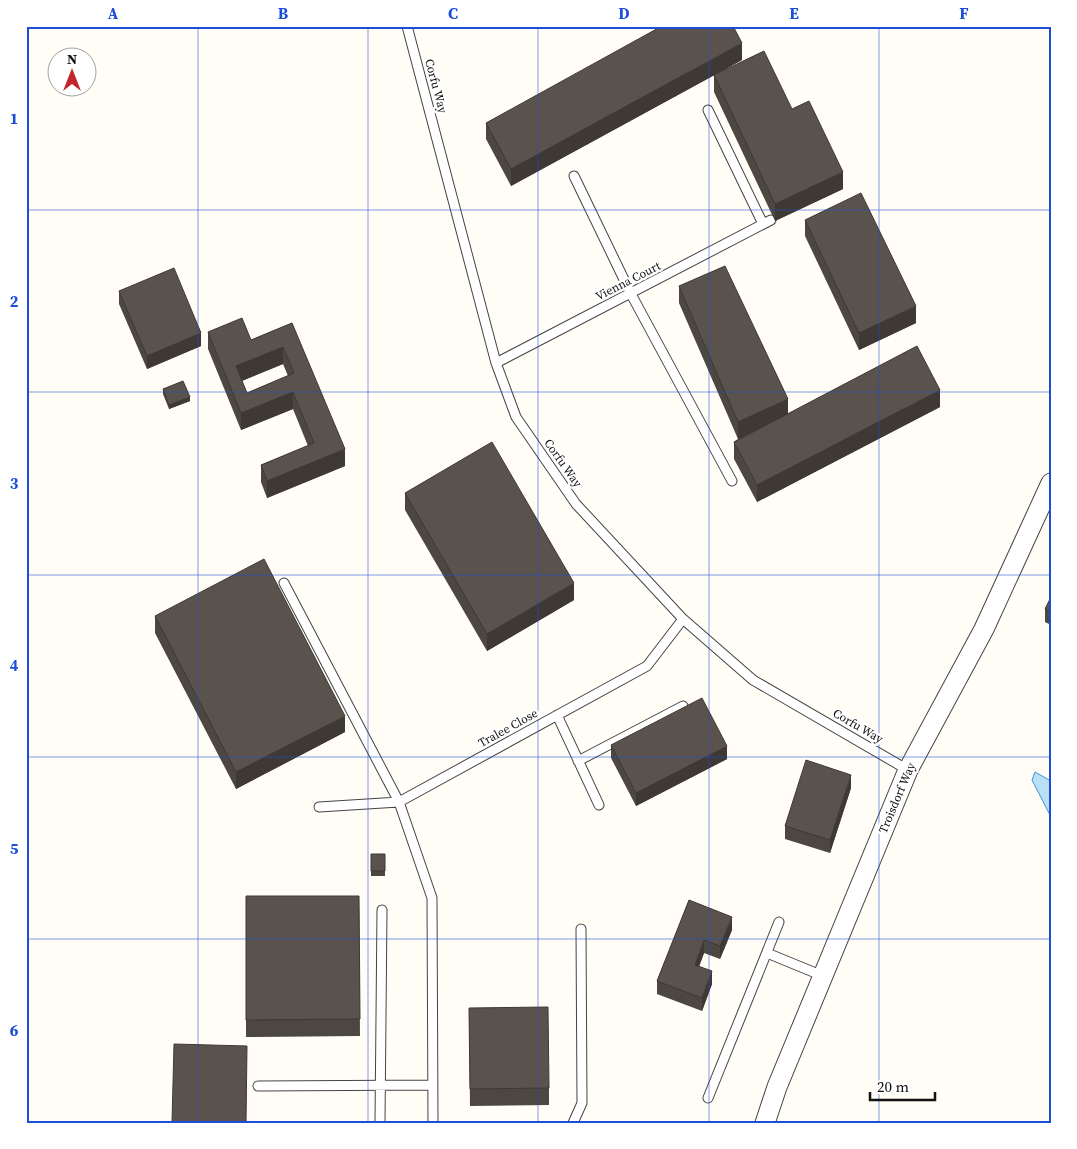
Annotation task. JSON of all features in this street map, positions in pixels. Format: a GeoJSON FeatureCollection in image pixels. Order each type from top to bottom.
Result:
{"type":"FeatureCollection","features":[{"type":"Feature","properties":{"kind":"street","name":"Troisdorf Way"},"geometry":{"type":"LineString","coordinates":[[765,1123],[777,1087],[908,770],[984,629],[1051,484]]}},
{"type":"Feature","properties":{"kind":"lane","name":"Corfu Way"},"geometry":{"type":"LineString","coordinates":[[407,26],[496,363],[516,417],[576,504],[683,619],[753,680],[908,770]]}},
{"type":"Feature","properties":{"kind":"lane","name":"Vienna Court"},"geometry":{"type":"LineString","coordinates":[[496,363],[767,222],[708,110]]}},
{"type":"Feature","properties":{"kind":"lane"},"geometry":{"type":"LineString","coordinates":[[574,176],[631,294],[732,481]]}},
{"type":"Feature","properties":{"kind":"lane"},"geometry":{"type":"LineString","coordinates":[[284,583],[399,802],[432,898],[433,1123]]}},
{"type":"Feature","properties":{"kind":"lane","name":"Tralee Close"},"geometry":{"type":"LineString","coordinates":[[319,807],[399,802],[647,666],[683,619]]}},
{"type":"Feature","properties":{"kind":"lane"},"geometry":{"type":"LineString","coordinates":[[578,760],[683,706]]}},
{"type":"Feature","properties":{"kind":"lane"},"geometry":{"type":"LineString","coordinates":[[557,715],[599,805]]}},
{"type":"Feature","properties":{"kind":"lane"},"geometry":{"type":"LineString","coordinates":[[380,1123],[382,910]]}},
{"type":"Feature","properties":{"kind":"lane"},"geometry":{"type":"LineString","coordinates":[[708,1098],[779,922]]}},
{"type":"Feature","properties":{"kind":"lane"},"geometry":{"type":"LineString","coordinates":[[573,1123],[582,1103],[581,929]]}},
{"type":"Feature","properties":{"kind":"lane"},"geometry":{"type":"LineString","coordinates":[[767,953],[823,976]]}},
{"type":"Feature","properties":{"kind":"lane"},"geometry":{"type":"LineString","coordinates":[[258,1086],[433,1085]]}},
{"type":"Feature","properties":{"kind":"water"},"geometry":{"type":"Polygon","coordinates":[[[1035,772],[1051,781],[1051,817],[1032,780],[1035,772]]]}},
{"type":"Feature","properties":{"kind":"building"},"geometry":{"type":"Polygon","coordinates":[[[662,26],[733,26],[742,43],[511,169],[486,123],[662,26]]]}},
{"type":"Feature","properties":{"kind":"building"},"geometry":{"type":"Polygon","coordinates":[[[764,51],[792,109],[809,101],[843,172],[775,204],[714,75],[764,51]]]}},
{"type":"Feature","properties":{"kind":"building"},"geometry":{"type":"Polygon","coordinates":[[[861,193],[916,306],[859,333],[805,220],[861,193]]]}},
{"type":"Feature","properties":{"kind":"building"},"geometry":{"type":"Polygon","coordinates":[[[725,266],[788,399],[738,422],[679,286],[725,266]]]}},
{"type":"Feature","properties":{"kind":"building"},"geometry":{"type":"Polygon","coordinates":[[[174,268],[201,333],[147,356],[119,291],[174,268]]]}},
{"type":"Feature","properties":{"kind":"building"},"geometry":{"type":"Polygon","coordinates":[[[242,318],[251,340],[292,323],[345,449],[267,481],[261,465],[314,443],[293,392],[241,413],[208,332],[242,318]],[[283,347],[236,366],[247,393],[294,373],[283,347]]]}},
{"type":"Feature","properties":{"kind":"building"},"geometry":{"type":"Polygon","coordinates":[[[917,346],[940,390],[757,485],[734,442],[917,346]]]}},
{"type":"Feature","properties":{"kind":"building"},"geometry":{"type":"Polygon","coordinates":[[[183,381],[190,397],[169,405],[163,389],[183,381]]]}},
{"type":"Feature","properties":{"kind":"building"},"geometry":{"type":"Polygon","coordinates":[[[492,442],[574,583],[487,634],[405,493],[492,442]]]}},
{"type":"Feature","properties":{"kind":"building"},"geometry":{"type":"Polygon","coordinates":[[[264,559],[345,716],[236,772],[155,616],[264,559]]]}},
{"type":"Feature","properties":{"kind":"building"},"geometry":{"type":"Polygon","coordinates":[[[1051,597],[1051,612],[1045,609],[1051,597]]]}},
{"type":"Feature","properties":{"kind":"building"},"geometry":{"type":"Polygon","coordinates":[[[702,698],[727,746],[636,793],[611,745],[702,698]]]}},
{"type":"Feature","properties":{"kind":"building"},"geometry":{"type":"Polygon","coordinates":[[[806,760],[851,775],[830,840],[785,826],[806,760]]]}},
{"type":"Feature","properties":{"kind":"building"},"geometry":{"type":"Polygon","coordinates":[[[371,854],[385,854],[385,871],[371,871],[371,854]]]}},
{"type":"Feature","properties":{"kind":"building"},"geometry":{"type":"Polygon","coordinates":[[[246,896],[359,896],[360,1019],[246,1020],[246,896]]]}},
{"type":"Feature","properties":{"kind":"building"},"geometry":{"type":"Polygon","coordinates":[[[689,900],[732,917],[720,946],[704,940],[695,965],[712,971],[702,998],[657,981],[689,900]]]}},
{"type":"Feature","properties":{"kind":"building"},"geometry":{"type":"Polygon","coordinates":[[[548,1007],[549,1088],[470,1089],[469,1008],[548,1007]]]}},
{"type":"Feature","properties":{"kind":"building"},"geometry":{"type":"Polygon","coordinates":[[[174,1044],[247,1046],[246,1123],[172,1123],[174,1044]]]}}]}
